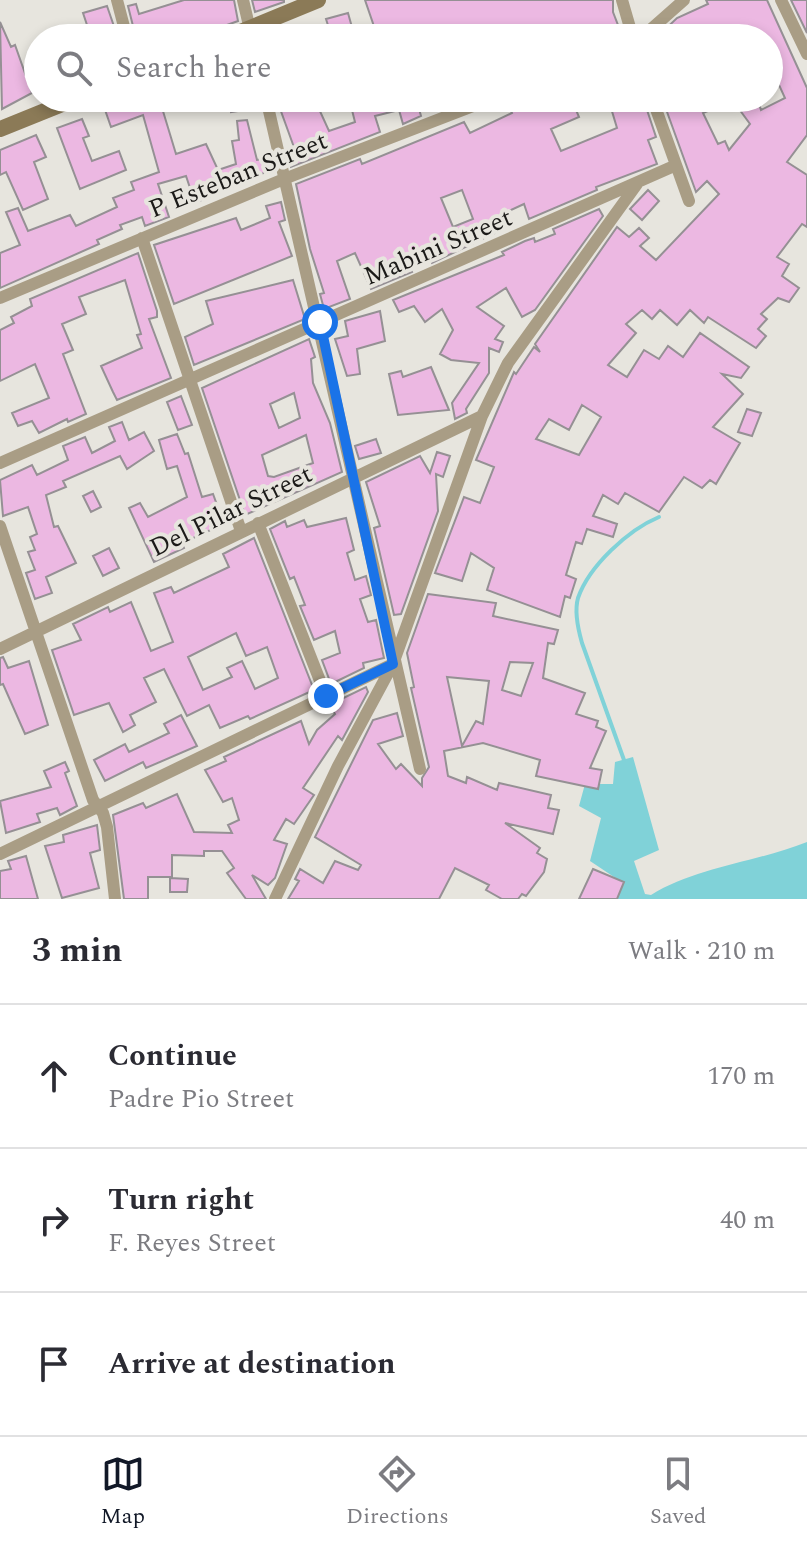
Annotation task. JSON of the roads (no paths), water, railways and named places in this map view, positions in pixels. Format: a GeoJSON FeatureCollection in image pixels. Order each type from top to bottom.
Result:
{"type":"FeatureCollection","features":[{"type":"Feature","properties":{"kind":"main road"},"geometry":{"type":"LineString","coordinates":[[269,24],[318,0]]}},
{"type":"Feature","properties":{"kind":"main road"},"geometry":{"type":"LineString","coordinates":[[0,129],[42,112]]}},
{"type":"Feature","properties":{"kind":"street"},"geometry":{"type":"LineString","coordinates":[[117,0],[123,24]]}},
{"type":"Feature","properties":{"kind":"street"},"geometry":{"type":"LineString","coordinates":[[243,0],[249,24]]}},
{"type":"Feature","properties":{"kind":"street"},"geometry":{"type":"LineString","coordinates":[[622,0],[629,24]]}},
{"type":"Feature","properties":{"kind":"street"},"geometry":{"type":"LineString","coordinates":[[657,24],[684,0]]}},
{"type":"Feature","properties":{"kind":"street"},"geometry":{"type":"LineString","coordinates":[[781,0],[807,54]]}},
{"type":"Feature","properties":{"kind":"street"},"geometry":{"type":"LineString","coordinates":[[269,112],[320,322],[393,664],[420,769]]}},
{"type":"Feature","properties":{"kind":"street","name":"P Esteban Street"},"geometry":{"type":"LineString","coordinates":[[0,298],[284,179],[458,112]]}},
{"type":"Feature","properties":{"kind":"street"},"geometry":{"type":"LineString","coordinates":[[657,112],[689,201]]}},
{"type":"Feature","properties":{"kind":"street","name":"Mabini Street"},"geometry":{"type":"LineString","coordinates":[[0,463],[674,166]]}},
{"type":"Feature","properties":{"kind":"street"},"geometry":{"type":"LineString","coordinates":[[275,899],[338,766],[393,664],[482,416],[508,363],[637,184]]}},
{"type":"Feature","properties":{"kind":"street"},"geometry":{"type":"LineString","coordinates":[[142,238],[241,531]]}},
{"type":"Feature","properties":{"kind":"street","name":"Del Pilar Street"},"geometry":{"type":"LineString","coordinates":[[0,649],[354,475],[482,416]]}},
{"type":"Feature","properties":{"kind":"street"},"geometry":{"type":"LineString","coordinates":[[258,523],[326,696]]}},
{"type":"Feature","properties":{"kind":"street"},"geometry":{"type":"LineString","coordinates":[[0,526],[97,806],[103,813],[109,838],[115,899]]}},
{"type":"Feature","properties":{"kind":"street"},"geometry":{"type":"LineString","coordinates":[[0,854],[393,664]]}},
{"type":"Feature","properties":{"kind":"water"},"geometry":{"type":"Polygon","coordinates":[[[633,757],[659,850],[634,861],[645,894],[651,895],[707,871],[807,842],[807,899],[605,899],[620,881],[590,861],[601,818],[579,806],[585,784],[613,784],[615,762],[633,757]]]}},
{"type":"Feature","properties":{"kind":"waterway"},"geometry":{"type":"LineString","coordinates":[[624,760],[582,643],[577,603],[583,586],[611,550],[659,517]]}}]}
